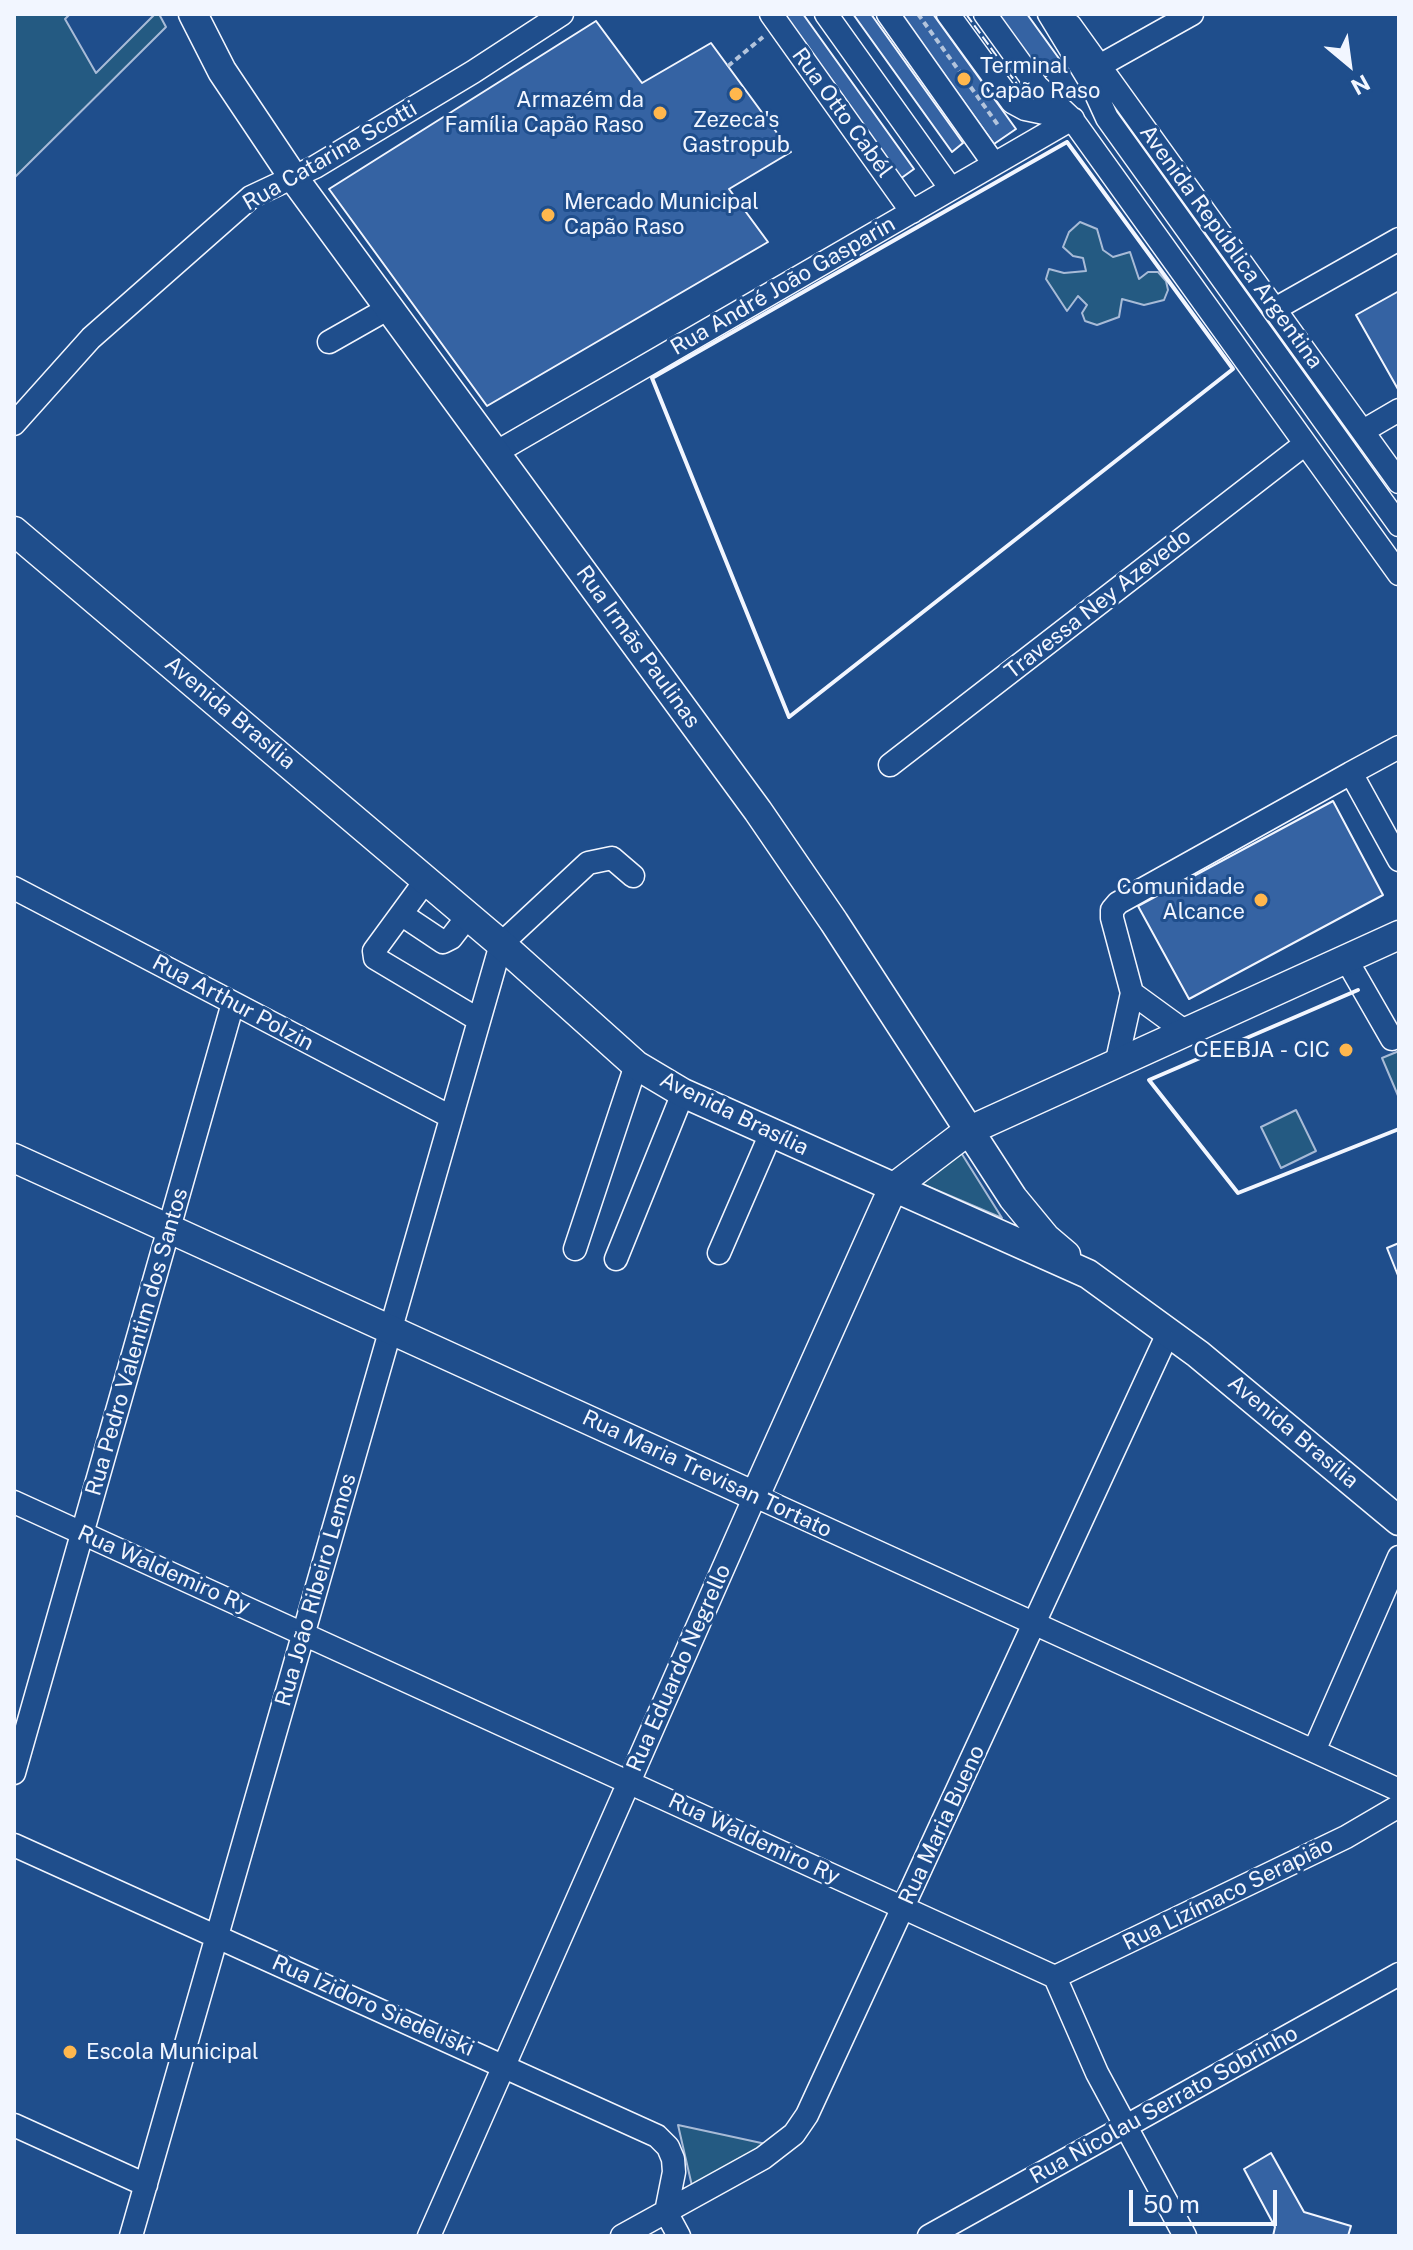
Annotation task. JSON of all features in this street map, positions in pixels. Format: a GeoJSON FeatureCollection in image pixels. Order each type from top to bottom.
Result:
{"type":"FeatureCollection","features":[{"type":"Feature","properties":{"kind":"main road","name":"Rua Irmãs Paulinas"},"geometry":{"type":"LineString","coordinates":[[193,14],[222,71],[293,177],[790,856],[968,1131],[1030,1220],[1088,1274]]}},
{"type":"Feature","properties":{"kind":"main road","name":"Avenida Brasília"},"geometry":{"type":"LineString","coordinates":[[14,531],[501,944],[636,1065],[683,1093],[1088,1274],[1169,1331],[1399,1521]]}},
{"type":"Feature","properties":{"kind":"main road","name":"Rua Eduardo Negrello"},"geometry":{"type":"LineString","coordinates":[[755,1496],[893,1188],[968,1131],[1399,935]]}},
{"type":"Feature","properties":{"kind":"main road","name":"Rua Maria Trevisan Tortato"},"geometry":{"type":"LineString","coordinates":[[14,1158],[755,1496]]}},
{"type":"Feature","properties":{"kind":"street","name":"Rua Catarina Scotti"},"geometry":{"type":"LineString","coordinates":[[14,424],[69,360],[109,321],[251,197],[315,167],[473,72],[562,14]]}},
{"type":"Feature","properties":{"kind":"street","name":"Rua Otto Cabél"},"geometry":{"type":"LineString","coordinates":[[771,14],[912,212]]}},
{"type":"Feature","properties":{"kind":"street"},"geometry":{"type":"LineString","coordinates":[[826,14],[951,189]]}},
{"type":"Feature","properties":{"kind":"street"},"geometry":{"type":"LineString","coordinates":[[888,14],[994,164]]}},
{"type":"Feature","properties":{"kind":"street"},"geometry":{"type":"LineString","coordinates":[[948,14],[1012,102],[1025,109],[1072,119],[1107,118]]}},
{"type":"Feature","properties":{"kind":"street"},"geometry":{"type":"LineString","coordinates":[[985,14],[1037,86],[1072,119],[1399,574]]}},
{"type":"Feature","properties":{"kind":"street"},"geometry":{"type":"LineString","coordinates":[[1049,14],[1096,74],[1107,118],[1399,525]]}},
{"type":"Feature","properties":{"kind":"street","name":"Avenida República Argentina"},"geometry":{"type":"LineString","coordinates":[[1060,14],[1096,74],[1275,309],[1399,482]]}},
{"type":"Feature","properties":{"kind":"street"},"geometry":{"type":"LineString","coordinates":[[1072,119],[1096,74],[1192,14]]}},
{"type":"Feature","properties":{"kind":"street","name":"Rua André João Gasparin"},"geometry":{"type":"LineString","coordinates":[[495,453],[1072,119]]}},
{"type":"Feature","properties":{"kind":"street"},"geometry":{"type":"LineString","coordinates":[[1275,309],[1399,239]]}},
{"type":"Feature","properties":{"kind":"street"},"geometry":{"type":"LineString","coordinates":[[329,342],[389,308]]}},
{"type":"Feature","properties":{"kind":"street"},"geometry":{"type":"LineString","coordinates":[[1363,431],[1399,410]]}},
{"type":"Feature","properties":{"kind":"street","name":"Travessa Ney Azevedo"},"geometry":{"type":"LineString","coordinates":[[890,765],[1305,444]]}},
{"type":"Feature","properties":{"kind":"street"},"geometry":{"type":"LineString","coordinates":[[1116,1065],[1132,993],[1112,918],[1112,910],[1118,903],[1399,747]]}},
{"type":"Feature","properties":{"kind":"street"},"geometry":{"type":"LineString","coordinates":[[1351,773],[1399,860]]}},
{"type":"Feature","properties":{"kind":"street"},"geometry":{"type":"LineString","coordinates":[[501,944],[588,863],[612,858],[633,876]]}},
{"type":"Feature","properties":{"kind":"street"},"geometry":{"type":"LineString","coordinates":[[426,880],[374,951],[375,958],[479,1020]]}},
{"type":"Feature","properties":{"kind":"street","name":"Rua Arthur Polzin"},"geometry":{"type":"LineString","coordinates":[[14,888],[451,1117]]}},
{"type":"Feature","properties":{"kind":"street"},"geometry":{"type":"LineString","coordinates":[[401,914],[443,942],[451,938],[468,916]]}},
{"type":"Feature","properties":{"kind":"street","name":"Rua João Ribeiro Lemos"},"geometry":{"type":"LineString","coordinates":[[131,2236],[501,944]]}},
{"type":"Feature","properties":{"kind":"street"},"geometry":{"type":"LineString","coordinates":[[1346,959],[1392,1039]]}},
{"type":"Feature","properties":{"kind":"street"},"geometry":{"type":"LineString","coordinates":[[1132,993],[1187,1033]]}},
{"type":"Feature","properties":{"kind":"street","name":"Rua Pedro Valentim dos Santos"},"geometry":{"type":"LineString","coordinates":[[14,1773],[233,1003]]}},
{"type":"Feature","properties":{"kind":"street"},"geometry":{"type":"LineString","coordinates":[[575,1249],[636,1065]]}},
{"type":"Feature","properties":{"kind":"street"},"geometry":{"type":"LineString","coordinates":[[616,1259],[683,1093]]}},
{"type":"Feature","properties":{"kind":"street"},"geometry":{"type":"LineString","coordinates":[[719,1253],[771,1133]]}},
{"type":"Feature","properties":{"kind":"street","name":"Rua Maria Bueno"},"geometry":{"type":"LineString","coordinates":[[622,2236],[763,2158],[794,2134],[818,2095],[1169,1331]]}},
{"type":"Feature","properties":{"kind":"street","name":"Rua Maria Trevisan Tortato"},"geometry":{"type":"LineString","coordinates":[[755,1496],[1399,1790]]}},
{"type":"Feature","properties":{"kind":"street","name":"Rua Eduardo Negrello"},"geometry":{"type":"LineString","coordinates":[[429,2236],[755,1496]]}},
{"type":"Feature","properties":{"kind":"street","name":"Rua Waldemiro Ry"},"geometry":{"type":"LineString","coordinates":[[14,1502],[1055,1977]]}},
{"type":"Feature","properties":{"kind":"street"},"geometry":{"type":"LineString","coordinates":[[1314,1751],[1399,1557]]}},
{"type":"Feature","properties":{"kind":"street","name":"Rua Lizímaco Serapião"},"geometry":{"type":"LineString","coordinates":[[1055,1977],[1321,1850],[1399,1806]]}},
{"type":"Feature","properties":{"kind":"street","name":"Rua Izidoro Siedeliski"},"geometry":{"type":"LineString","coordinates":[[14,1845],[657,2136],[668,2147],[673,2159],[674,2172],[666,2212]]}},
{"type":"Feature","properties":{"kind":"street","name":"Rua Nicolau Serrato Sobrinho"},"geometry":{"type":"LineString","coordinates":[[929,2236],[1399,1974]]}},
{"type":"Feature","properties":{"kind":"street"},"geometry":{"type":"LineString","coordinates":[[1055,1977],[1097,2073],[1185,2236]]}},
{"type":"Feature","properties":{"kind":"street"},"geometry":{"type":"LineString","coordinates":[[14,2125],[146,2185]]}},
{"type":"Feature","properties":{"kind":"street"},"geometry":{"type":"LineString","coordinates":[[666,2212],[679,2236]]}},
{"type":"Feature","properties":{"kind":"path"},"geometry":{"type":"LineString","coordinates":[[918,14],[998,125]]}},
{"type":"Feature","properties":{"kind":"path"},"geometry":{"type":"LineString","coordinates":[[728,66],[765,36]]}},
{"type":"Feature","properties":{"kind":"shaded area"},"geometry":{"type":"Polygon","coordinates":[[[14,14],[70,14],[65,19],[96,73],[155,14],[159,14],[166,27],[14,178],[14,14]]]}},
{"type":"Feature","properties":{"kind":"shaded area"},"geometry":{"type":"Polygon","coordinates":[[[1080,222],[1097,229],[1103,250],[1113,257],[1130,252],[1139,279],[1148,272],[1158,272],[1166,281],[1168,290],[1164,300],[1144,305],[1122,299],[1119,317],[1097,325],[1085,321],[1082,313],[1087,305],[1078,296],[1067,311],[1046,279],[1049,269],[1064,273],[1086,271],[1083,258],[1073,256],[1063,247],[1069,232],[1080,222]]]}},
{"type":"Feature","properties":{"kind":"shaded area"},"geometry":{"type":"Polygon","coordinates":[[[1399,1051],[1399,1098],[1382,1058],[1399,1051]]]}},
{"type":"Feature","properties":{"kind":"shaded area"},"geometry":{"type":"Polygon","coordinates":[[[1296,1110],[1316,1151],[1281,1168],[1261,1127],[1296,1110]]]}},
{"type":"Feature","properties":{"kind":"shaded area"},"geometry":{"type":"Polygon","coordinates":[[[960,1151],[1002,1218],[920,1183],[960,1151]]]}},
{"type":"Feature","properties":{"kind":"shaded area"},"geometry":{"type":"Polygon","coordinates":[[[678,2125],[766,2144],[692,2186],[678,2125]]]}},
{"type":"Feature","properties":{"kind":"building"},"geometry":{"type":"Polygon","coordinates":[[[783,14],[803,14],[914,169],[900,179],[783,14]]]}},
{"type":"Feature","properties":{"kind":"building","name":"Terminal Capão Raso"},"geometry":{"type":"Polygon","coordinates":[[[853,14],[871,14],[963,143],[952,152],[853,14]]]}},
{"type":"Feature","properties":{"kind":"building","name":"Terminal Capão Raso"},"geometry":{"type":"Polygon","coordinates":[[[901,14],[933,14],[1016,129],[994,144],[901,14]]]}},
{"type":"Feature","properties":{"kind":"building","name":"Terminal Capão Raso"},"geometry":{"type":"Polygon","coordinates":[[[996,14],[1027,14],[1063,64],[1042,79],[996,14]]]}},
{"type":"Feature","properties":{"kind":"building","name":"Mercado Municipal Capão Raso"},"geometry":{"type":"Polygon","coordinates":[[[596,21],[642,83],[711,43],[791,152],[729,189],[768,242],[487,406],[329,189],[596,21]]]}},
{"type":"Feature","properties":{"kind":"building"},"geometry":{"type":"Polygon","coordinates":[[[1399,291],[1399,391],[1356,315],[1399,291]]]}},
{"type":"Feature","properties":{"kind":"building","name":"Comunidade Alcance"},"geometry":{"type":"Polygon","coordinates":[[[1333,801],[1383,895],[1189,999],[1138,906],[1333,801]]]}},
{"type":"Feature","properties":{"kind":"building"},"geometry":{"type":"Polygon","coordinates":[[[1399,1243],[1399,1278],[1387,1248],[1399,1243]]]}},
{"type":"Feature","properties":{"kind":"building"},"geometry":{"type":"Polygon","coordinates":[[[1271,2153],[1304,2212],[1351,2226],[1348,2236],[1273,2236],[1275,2227],[1244,2169],[1271,2153]]]}},
{"type":"Feature","properties":{"kind":"fence"},"geometry":{"type":"LineString","coordinates":[[966,14],[1017,84]]}},
{"type":"Feature","properties":{"kind":"wall"},"geometry":{"type":"LineString","coordinates":[[1067,142],[1233,369],[789,717],[652,378],[1067,142]]}},
{"type":"Feature","properties":{"kind":"wall"},"geometry":{"type":"LineString","coordinates":[[1358,990],[1149,1080],[1238,1193],[1399,1129]]}},
{"type":"Feature","properties":{"kind":"place","name":"Terminal Capão Raso"},"geometry":{"type":"Point","coordinates":[964,79]}},
{"type":"Feature","properties":{"kind":"place","name":"Zezeca's Gastropub"},"geometry":{"type":"Point","coordinates":[736,94]}},
{"type":"Feature","properties":{"kind":"place","name":"Armazém da Família Capão Raso"},"geometry":{"type":"Point","coordinates":[660,113]}},
{"type":"Feature","properties":{"kind":"place","name":"Mercado Municipal Capão Raso"},"geometry":{"type":"Point","coordinates":[548,215]}},
{"type":"Feature","properties":{"kind":"place","name":"Comunidade Alcance"},"geometry":{"type":"Point","coordinates":[1261,900]}},
{"type":"Feature","properties":{"kind":"place","name":"CEEBJA - CIC"},"geometry":{"type":"Point","coordinates":[1346,1050]}},
{"type":"Feature","properties":{"kind":"place","name":"Escola Municipal"},"geometry":{"type":"Point","coordinates":[70,2052]}}]}
